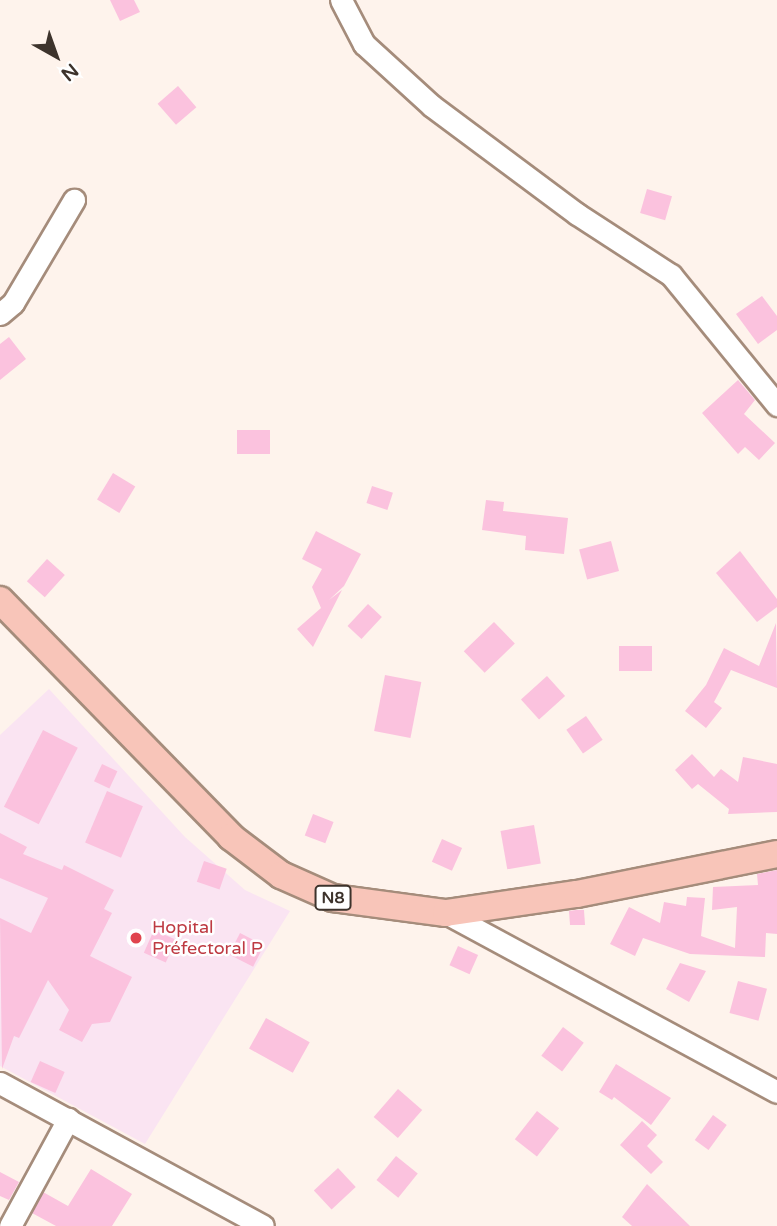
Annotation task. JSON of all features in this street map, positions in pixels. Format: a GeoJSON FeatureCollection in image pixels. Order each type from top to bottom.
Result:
{"type":"FeatureCollection","features":[{"type":"Feature","properties":{"kind":"main road","name":"N8"},"geometry":{"type":"LineString","coordinates":[[0,600],[231,837],[281,875],[333,898],[446,913],[577,894],[777,854]]}},
{"type":"Feature","properties":{"kind":"street"},"geometry":{"type":"LineString","coordinates":[[341,0],[365,44],[432,106],[577,214],[671,275],[777,405]]}},
{"type":"Feature","properties":{"kind":"street"},"geometry":{"type":"LineString","coordinates":[[0,314],[13,303],[74,200]]}},
{"type":"Feature","properties":{"kind":"street"},"geometry":{"type":"LineString","coordinates":[[446,913],[777,1092]]}},
{"type":"Feature","properties":{"kind":"street"},"geometry":{"type":"LineString","coordinates":[[0,1083],[263,1226]]}},
{"type":"Feature","properties":{"kind":"street"},"geometry":{"type":"LineString","coordinates":[[10,1226],[68,1119]]}},
{"type":"Feature","properties":{"kind":"shaded area","name":"Hopital Préfectoral P"},"geometry":{"type":"Polygon","coordinates":[[[49,689],[185,837],[245,890],[290,911],[145,1144],[0,1066],[0,735],[49,689]]]}},
{"type":"Feature","properties":{"kind":"building"},"geometry":{"type":"Polygon","coordinates":[[[110,0],[134,0],[140,12],[120,21],[110,0]]]}},
{"type":"Feature","properties":{"kind":"building"},"geometry":{"type":"Polygon","coordinates":[[[178,86],[196,107],[176,125],[158,104],[178,86]]]}},
{"type":"Feature","properties":{"kind":"building"},"geometry":{"type":"Polygon","coordinates":[[[647,189],[672,196],[665,220],[640,213],[647,189]]]}},
{"type":"Feature","properties":{"kind":"building"},"geometry":{"type":"Polygon","coordinates":[[[762,296],[777,316],[777,330],[758,344],[736,314],[762,296]]]}},
{"type":"Feature","properties":{"kind":"building"},"geometry":{"type":"Polygon","coordinates":[[[9,337],[26,359],[0,380],[0,344],[9,337]]]}},
{"type":"Feature","properties":{"kind":"building"},"geometry":{"type":"Polygon","coordinates":[[[738,380],[755,400],[744,414],[775,443],[759,460],[745,447],[738,454],[702,413],[738,380]]]}},
{"type":"Feature","properties":{"kind":"building"},"geometry":{"type":"Polygon","coordinates":[[[237,430],[270,430],[270,454],[237,454],[237,430]]]}},
{"type":"Feature","properties":{"kind":"building"},"geometry":{"type":"Polygon","coordinates":[[[113,473],[135,486],[119,513],[97,500],[113,473]]]}},
{"type":"Feature","properties":{"kind":"building"},"geometry":{"type":"Polygon","coordinates":[[[372,486],[393,493],[387,510],[366,503],[372,486]]]}},
{"type":"Feature","properties":{"kind":"building"},"geometry":{"type":"Polygon","coordinates":[[[486,500],[504,502],[503,511],[568,518],[564,554],[525,550],[526,536],[482,530],[486,500]]]}},
{"type":"Feature","properties":{"kind":"building"},"geometry":{"type":"Polygon","coordinates":[[[316,531],[361,554],[344,586],[329,600],[342,590],[313,647],[297,629],[321,608],[312,587],[322,569],[302,559],[316,531]]]}},
{"type":"Feature","properties":{"kind":"building"},"geometry":{"type":"Polygon","coordinates":[[[611,541],[619,571],[587,579],[579,550],[611,541]]]}},
{"type":"Feature","properties":{"kind":"building"},"geometry":{"type":"Polygon","coordinates":[[[740,551],[777,599],[777,607],[757,622],[716,573],[740,551]]]}},
{"type":"Feature","properties":{"kind":"building"},"geometry":{"type":"Polygon","coordinates":[[[47,559],[65,575],[45,597],[27,581],[47,559]]]}},
{"type":"Feature","properties":{"kind":"building"},"geometry":{"type":"Polygon","coordinates":[[[368,604],[382,617],[361,639],[348,626],[368,604]]]}},
{"type":"Feature","properties":{"kind":"building"},"geometry":{"type":"Polygon","coordinates":[[[494,622],[515,644],[485,673],[464,651],[494,622]]]}},
{"type":"Feature","properties":{"kind":"building"},"geometry":{"type":"Polygon","coordinates":[[[776,623],[777,688],[731,670],[714,702],[722,708],[706,728],[685,711],[706,685],[724,648],[759,666],[776,623]]]}},
{"type":"Feature","properties":{"kind":"building"},"geometry":{"type":"Polygon","coordinates":[[[619,646],[652,646],[652,671],[619,671],[619,646]]]}},
{"type":"Feature","properties":{"kind":"building"},"geometry":{"type":"Polygon","coordinates":[[[385,675],[421,682],[410,738],[374,731],[385,675]]]}},
{"type":"Feature","properties":{"kind":"building"},"geometry":{"type":"Polygon","coordinates":[[[547,676],[565,696],[539,719],[521,699],[547,676]]]}},
{"type":"Feature","properties":{"kind":"building"},"geometry":{"type":"Polygon","coordinates":[[[586,716],[603,740],[583,754],[566,730],[586,716]]]}},
{"type":"Feature","properties":{"kind":"building"},"geometry":{"type":"Polygon","coordinates":[[[43,730],[78,748],[39,824],[4,807],[43,730]]]}},
{"type":"Feature","properties":{"kind":"building"},"geometry":{"type":"Polygon","coordinates":[[[692,754],[714,777],[721,769],[738,782],[743,757],[777,764],[777,812],[728,814],[729,809],[698,784],[692,789],[675,770],[692,754]]]}},
{"type":"Feature","properties":{"kind":"building"},"geometry":{"type":"Polygon","coordinates":[[[102,764],[117,771],[109,788],[94,781],[102,764]]]}},
{"type":"Feature","properties":{"kind":"building"},"geometry":{"type":"Polygon","coordinates":[[[107,791],[143,806],[121,858],[85,843],[107,791]]]}},
{"type":"Feature","properties":{"kind":"building"},"geometry":{"type":"Polygon","coordinates":[[[313,814],[334,822],[325,843],[305,835],[313,814]]]}},
{"type":"Feature","properties":{"kind":"building"},"geometry":{"type":"Polygon","coordinates":[[[534,825],[541,863],[507,869],[501,831],[534,825]]]}},
{"type":"Feature","properties":{"kind":"building"},"geometry":{"type":"Polygon","coordinates":[[[0,833],[27,847],[23,854],[62,870],[64,865],[114,890],[104,909],[112,913],[90,956],[132,977],[110,1022],[92,1024],[82,1042],[59,1030],[69,1010],[48,980],[19,1038],[14,1036],[2,1069],[0,918],[31,933],[48,898],[0,878],[0,833]]]}},
{"type":"Feature","properties":{"kind":"building"},"geometry":{"type":"Polygon","coordinates":[[[442,839],[462,848],[452,871],[432,862],[442,839]]]}},
{"type":"Feature","properties":{"kind":"building"},"geometry":{"type":"Polygon","coordinates":[[[204,861],[227,869],[220,890],[197,882],[204,861]]]}},
{"type":"Feature","properties":{"kind":"building"},"geometry":{"type":"Polygon","coordinates":[[[777,870],[777,934],[766,933],[765,957],[690,954],[643,938],[635,956],[610,944],[629,907],[660,923],[664,902],[686,906],[687,897],[705,898],[701,936],[735,948],[737,907],[712,910],[713,887],[758,885],[757,874],[777,870]]]}},
{"type":"Feature","properties":{"kind":"building"},"geometry":{"type":"Polygon","coordinates":[[[584,910],[585,925],[570,925],[569,911],[584,910]]]}},
{"type":"Feature","properties":{"kind":"building"},"geometry":{"type":"Polygon","coordinates":[[[154,930],[176,940],[166,963],[144,953],[154,930]]]}},
{"type":"Feature","properties":{"kind":"building"},"geometry":{"type":"Polygon","coordinates":[[[240,933],[264,945],[253,967],[229,954],[240,933]]]}},
{"type":"Feature","properties":{"kind":"building"},"geometry":{"type":"Polygon","coordinates":[[[458,946],[478,955],[470,974],[449,965],[458,946]]]}},
{"type":"Feature","properties":{"kind":"building"},"geometry":{"type":"Polygon","coordinates":[[[680,963],[706,971],[689,1002],[666,989],[680,963]]]}},
{"type":"Feature","properties":{"kind":"building"},"geometry":{"type":"Polygon","coordinates":[[[738,981],[767,989],[758,1021],[729,1013],[738,981]]]}},
{"type":"Feature","properties":{"kind":"building"},"geometry":{"type":"Polygon","coordinates":[[[266,1018],[310,1042],[293,1073],[249,1049],[266,1018]]]}},
{"type":"Feature","properties":{"kind":"building"},"geometry":{"type":"Polygon","coordinates":[[[563,1027],[584,1043],[562,1071],[541,1056],[563,1027]]]}},
{"type":"Feature","properties":{"kind":"building"},"geometry":{"type":"Polygon","coordinates":[[[40,1061],[65,1072],[55,1093],[31,1082],[40,1061]]]}},
{"type":"Feature","properties":{"kind":"building"},"geometry":{"type":"Polygon","coordinates":[[[616,1064],[671,1098],[651,1125],[614,1097],[612,1100],[599,1092],[616,1064]]]}},
{"type":"Feature","properties":{"kind":"building"},"geometry":{"type":"Polygon","coordinates":[[[398,1089],[422,1110],[398,1138],[374,1117],[398,1089]]]}},
{"type":"Feature","properties":{"kind":"building"},"geometry":{"type":"Polygon","coordinates":[[[537,1111],[559,1128],[537,1157],[515,1139],[537,1111]]]}},
{"type":"Feature","properties":{"kind":"building"},"geometry":{"type":"Polygon","coordinates":[[[713,1115],[727,1125],[709,1150],[695,1140],[713,1115]]]}},
{"type":"Feature","properties":{"kind":"building"},"geometry":{"type":"Polygon","coordinates":[[[642,1121],[657,1135],[647,1146],[663,1162],[651,1174],[620,1145],[642,1121]]]}},
{"type":"Feature","properties":{"kind":"building"},"geometry":{"type":"Polygon","coordinates":[[[396,1156],[418,1174],[398,1198],[376,1180],[396,1156]]]}},
{"type":"Feature","properties":{"kind":"building"},"geometry":{"type":"Polygon","coordinates":[[[338,1168],[356,1187],[332,1210],[314,1191],[338,1168]]]}},
{"type":"Feature","properties":{"kind":"building"},"geometry":{"type":"Polygon","coordinates":[[[91,1169],[132,1194],[112,1226],[56,1226],[32,1213],[43,1192],[68,1206],[91,1169]]]}},
{"type":"Feature","properties":{"kind":"building"},"geometry":{"type":"Polygon","coordinates":[[[0,1172],[19,1182],[9,1200],[0,1196],[0,1172]]]}},
{"type":"Feature","properties":{"kind":"building"},"geometry":{"type":"Polygon","coordinates":[[[647,1184],[690,1226],[632,1226],[622,1217],[647,1184]]]}},
{"type":"Feature","properties":{"kind":"place","name":"Hopital Préfectoral P"},"geometry":{"type":"Point","coordinates":[136,938]}}]}
